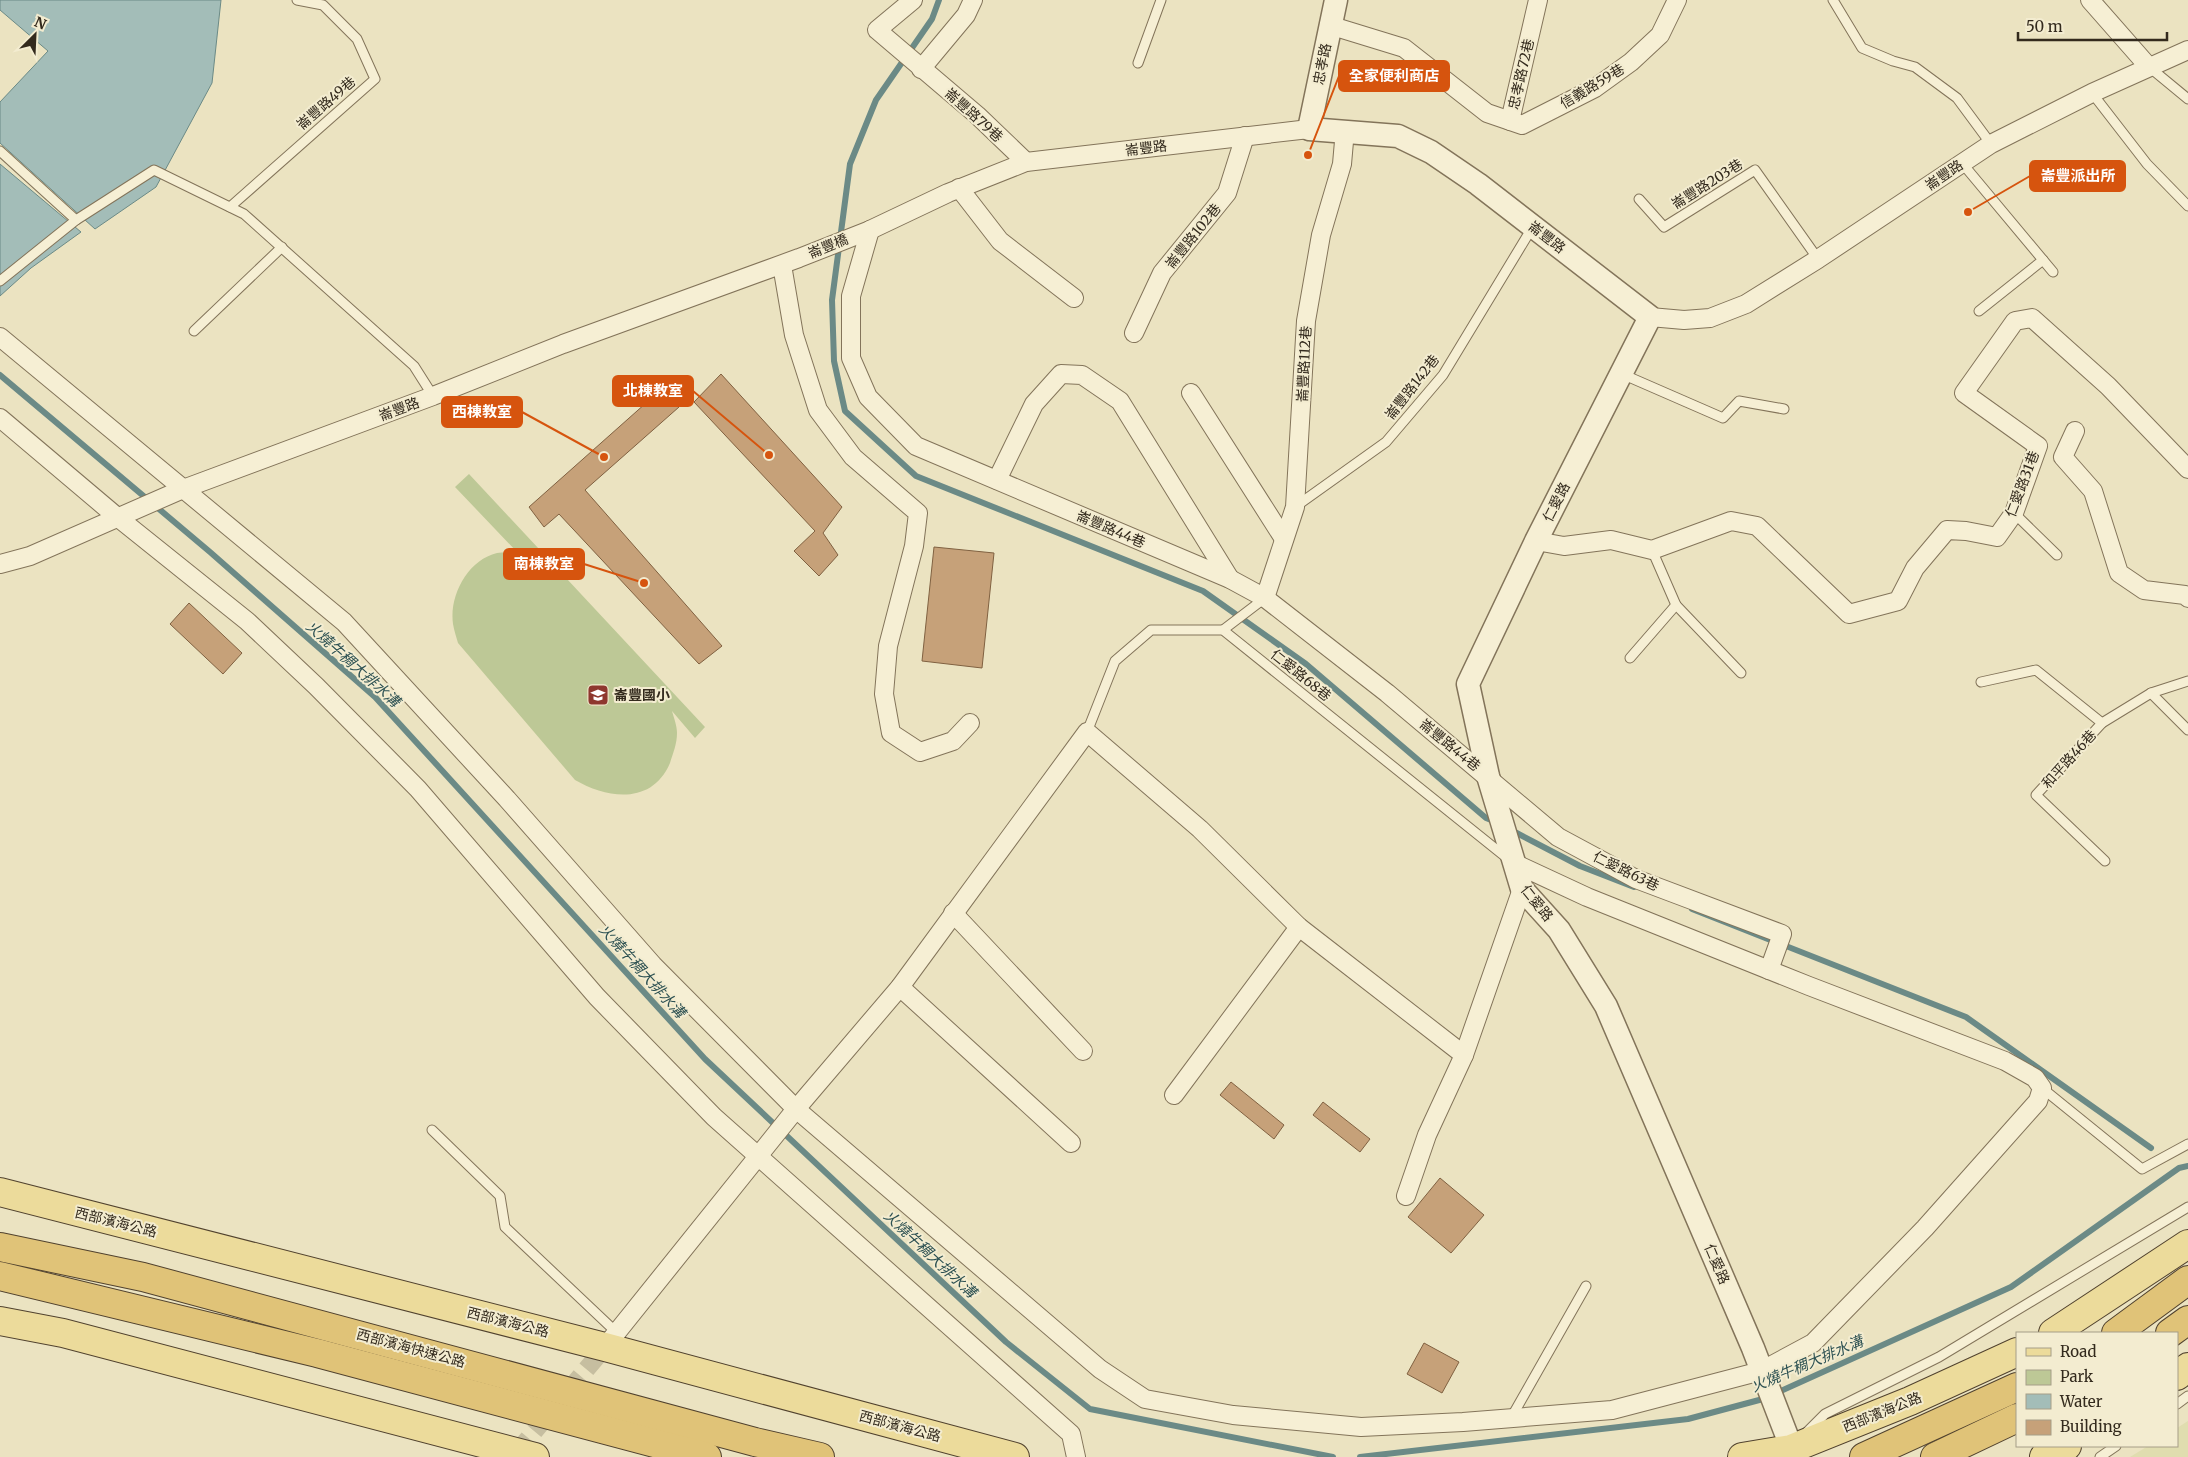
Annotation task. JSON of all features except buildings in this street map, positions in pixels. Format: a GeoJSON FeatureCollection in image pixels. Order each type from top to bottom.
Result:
{"type":"FeatureCollection","features":[{"type":"Feature","properties":{"kind":"highway","name":"西部濱海快速公路"},"geometry":{"type":"LineString","coordinates":[[0,1247],[143,1277],[755,1442],[820,1457]]}},
{"type":"Feature","properties":{"kind":"highway","name":"西部濱海快速公路"},"geometry":{"type":"LineString","coordinates":[[0,1276],[317,1353],[707,1457]]}},
{"type":"Feature","properties":{"kind":"highway"},"geometry":{"type":"LineString","coordinates":[[2117,1332],[2188,1280]]}},
{"type":"Feature","properties":{"kind":"highway"},"geometry":{"type":"LineString","coordinates":[[2171,1332],[2188,1320]]}},
{"type":"Feature","properties":{"kind":"highway"},"geometry":{"type":"LineString","coordinates":[[1864,1457],[2016,1387]]}},
{"type":"Feature","properties":{"kind":"highway"},"geometry":{"type":"LineString","coordinates":[[1935,1457],[2016,1418]]}},
{"type":"Feature","properties":{"kind":"main road","name":"西部濱海公路"},"geometry":{"type":"LineString","coordinates":[[0,1192],[610,1340],[1015,1457]]}},
{"type":"Feature","properties":{"kind":"main road"},"geometry":{"type":"LineString","coordinates":[[2055,1332],[2188,1244]]}},
{"type":"Feature","properties":{"kind":"main road"},"geometry":{"type":"LineString","coordinates":[[0,1321],[63,1333],[522,1455]]}},
{"type":"Feature","properties":{"kind":"main road","name":"西部濱海公路"},"geometry":{"type":"LineString","coordinates":[[1742,1457],[1793,1453],[2016,1352]]}},
{"type":"Feature","properties":{"kind":"main road"},"geometry":{"type":"LineString","coordinates":[[2178,1375],[2188,1367]]}},
{"type":"Feature","properties":{"kind":"main road"},"geometry":{"type":"LineString","coordinates":[[2044,1457],[2065,1447]]}},
{"type":"Feature","properties":{"kind":"street","name":"崙豐路79巷"},"geometry":{"type":"LineString","coordinates":[[913,0],[877,30],[977,115],[1026,162]]}},
{"type":"Feature","properties":{"kind":"street"},"geometry":{"type":"LineString","coordinates":[[921,69],[966,15],[973,0]]}},
{"type":"Feature","properties":{"kind":"street","name":"忠孝路"},"geometry":{"type":"LineString","coordinates":[[1310,129],[1329,25],[1336,0]]}},
{"type":"Feature","properties":{"kind":"street","name":"忠孝路72巷"},"geometry":{"type":"LineString","coordinates":[[1329,25],[1404,48],[1487,113],[1510,121],[1538,0]]}},
{"type":"Feature","properties":{"kind":"street","name":"信義路59巷"},"geometry":{"type":"LineString","coordinates":[[1510,121],[1522,125],[1594,88],[1631,62],[1660,35],[1677,0]]}},
{"type":"Feature","properties":{"kind":"street"},"geometry":{"type":"LineString","coordinates":[[2090,0],[2148,66]]}},
{"type":"Feature","properties":{"kind":"street","name":"崙豐路"},"geometry":{"type":"LineString","coordinates":[[864,232],[959,188],[1026,162],[1310,129],[1345,130],[1398,136],[1431,152],[1478,184],[1650,316],[1684,320],[1710,318],[1746,304],[1818,259],[1991,144],[2148,66],[2188,50]]}},
{"type":"Feature","properties":{"kind":"street","name":"崙豐路112巷"},"geometry":{"type":"LineString","coordinates":[[1266,598],[1295,507],[1306,321],[1321,235],[1342,164],[1345,130]]}},
{"type":"Feature","properties":{"kind":"street","name":"崙豐路102巷"},"geometry":{"type":"LineString","coordinates":[[1134,333],[1162,273],[1227,192],[1245,136]]}},
{"type":"Feature","properties":{"kind":"street"},"geometry":{"type":"LineString","coordinates":[[959,188],[1000,241],[1074,298]]}},
{"type":"Feature","properties":{"kind":"street","name":"崙豐橋"},"geometry":{"type":"LineString","coordinates":[[799,258],[864,232]]}},
{"type":"Feature","properties":{"kind":"street","name":"崙豐路44巷"},"geometry":{"type":"LineString","coordinates":[[864,232],[851,296],[851,358],[868,397],[916,446],[1230,579],[1266,598],[1488,776]]}},
{"type":"Feature","properties":{"kind":"street","name":"崙豐路"},"geometry":{"type":"LineString","coordinates":[[0,564],[30,556],[116,516],[183,489],[433,396],[563,344],[799,258]]}},
{"type":"Feature","properties":{"kind":"street"},"geometry":{"type":"LineString","coordinates":[[782,265],[794,335],[818,410],[853,457],[918,512],[914,546],[888,646],[884,694],[891,733],[920,752],[953,741],[970,724]]}},
{"type":"Feature","properties":{"kind":"street","name":"仁愛路"},"geometry":{"type":"LineString","coordinates":[[1650,316],[1536,542],[1468,684],[1488,776],[1522,889],[1559,930],[1606,1006],[1761,1371],[1793,1453]]}},
{"type":"Feature","properties":{"kind":"street","name":"仁愛路31巷"},"geometry":{"type":"LineString","coordinates":[[1652,550],[1731,521],[1757,526],[1849,614],[1898,601],[1915,568],[1947,530],[1966,531],[1997,537],[2014,513],[2038,446],[1964,393],[2015,321],[2032,318],[2108,386],[2188,469]]}},
{"type":"Feature","properties":{"kind":"street"},"geometry":{"type":"LineString","coordinates":[[0,337],[344,622],[507,799],[653,964],[796,1109],[1100,1369],[1145,1399],[1233,1416],[1361,1427],[1612,1410],[1761,1371],[1813,1343],[1925,1228],[2038,1101],[2042,1088],[2035,1078],[2005,1061],[1587,897],[1514,864]]}},
{"type":"Feature","properties":{"kind":"street"},"geometry":{"type":"LineString","coordinates":[[997,480],[1034,404],[1061,374],[1082,376],[1120,401],[1230,579]]}},
{"type":"Feature","properties":{"kind":"street"},"geometry":{"type":"LineString","coordinates":[[1191,393],[1284,539]]}},
{"type":"Feature","properties":{"kind":"street"},"geometry":{"type":"LineString","coordinates":[[0,418],[116,516],[246,621],[322,692],[418,789],[597,997],[714,1117],[758,1158],[929,1305],[1071,1434],[1076,1457]]}},
{"type":"Feature","properties":{"kind":"street"},"geometry":{"type":"LineString","coordinates":[[2075,431],[2063,457],[2093,491],[2120,573],[2144,590],[2185,595],[2188,598]]}},
{"type":"Feature","properties":{"kind":"street"},"geometry":{"type":"LineString","coordinates":[[1536,542],[1564,546],[1611,540],[1652,550]]}},
{"type":"Feature","properties":{"kind":"street"},"geometry":{"type":"LineString","coordinates":[[610,1340],[796,1109],[900,987],[1087,732],[1200,829],[1299,927],[1464,1055]]}},
{"type":"Feature","properties":{"kind":"street","name":"仁愛路63巷"},"geometry":{"type":"LineString","coordinates":[[1488,776],[1558,837],[1636,879],[1782,934],[1769,970]]}},
{"type":"Feature","properties":{"kind":"street"},"geometry":{"type":"LineString","coordinates":[[1406,1196],[1427,1135],[1464,1055],[1522,889]]}},
{"type":"Feature","properties":{"kind":"street"},"geometry":{"type":"LineString","coordinates":[[953,914],[1083,1051]]}},
{"type":"Feature","properties":{"kind":"street"},"geometry":{"type":"LineString","coordinates":[[1174,1095],[1299,927]]}},
{"type":"Feature","properties":{"kind":"street"},"geometry":{"type":"LineString","coordinates":[[900,987],[1071,1143]]}},
{"type":"Feature","properties":{"kind":"lane","name":"崙豐路49巷"},"geometry":{"type":"LineString","coordinates":[[230,207],[375,79],[357,39],[323,5],[297,0]]}},
{"type":"Feature","properties":{"kind":"lane"},"geometry":{"type":"LineString","coordinates":[[1138,63],[1161,0]]}},
{"type":"Feature","properties":{"kind":"lane"},"geometry":{"type":"LineString","coordinates":[[1833,0],[1862,48],[1893,62],[1914,67],[1957,98],[1991,144]]}},
{"type":"Feature","properties":{"kind":"lane"},"geometry":{"type":"LineString","coordinates":[[2148,66],[2188,100]]}},
{"type":"Feature","properties":{"kind":"lane"},"geometry":{"type":"LineString","coordinates":[[2092,93],[2147,164],[2188,206]]}},
{"type":"Feature","properties":{"kind":"lane"},"geometry":{"type":"LineString","coordinates":[[0,151],[76,220]]}},
{"type":"Feature","properties":{"kind":"lane"},"geometry":{"type":"LineString","coordinates":[[1962,163],[2053,272]]}},
{"type":"Feature","properties":{"kind":"lane"},"geometry":{"type":"LineString","coordinates":[[0,281],[76,220],[154,170],[244,214],[414,366],[433,396]]}},
{"type":"Feature","properties":{"kind":"lane","name":"崙豐路203巷"},"geometry":{"type":"LineString","coordinates":[[1639,199],[1664,227],[1755,170],[1818,259]]}},
{"type":"Feature","properties":{"kind":"lane","name":"崙豐路142巷"},"geometry":{"type":"LineString","coordinates":[[1295,507],[1386,442],[1442,375],[1533,226]]}},
{"type":"Feature","properties":{"kind":"lane"},"geometry":{"type":"LineString","coordinates":[[194,331],[282,247]]}},
{"type":"Feature","properties":{"kind":"lane"},"geometry":{"type":"LineString","coordinates":[[1979,311],[2042,260]]}},
{"type":"Feature","properties":{"kind":"lane"},"geometry":{"type":"LineString","coordinates":[[1622,374],[1723,418],[1739,401],[1784,409]]}},
{"type":"Feature","properties":{"kind":"lane"},"geometry":{"type":"LineString","coordinates":[[2014,513],[2057,554]]}},
{"type":"Feature","properties":{"kind":"lane"},"geometry":{"type":"LineString","coordinates":[[1652,550],[1676,605],[1740,673]]}},
{"type":"Feature","properties":{"kind":"lane"},"geometry":{"type":"LineString","coordinates":[[1087,732],[1115,660],[1151,630],[1223,630],[1266,598]]}},
{"type":"Feature","properties":{"kind":"lane"},"geometry":{"type":"LineString","coordinates":[[1630,658],[1676,605]]}},
{"type":"Feature","properties":{"kind":"lane","name":"仁愛路68巷"},"geometry":{"type":"LineString","coordinates":[[1223,630],[1514,864]]}},
{"type":"Feature","properties":{"kind":"lane"},"geometry":{"type":"LineString","coordinates":[[1981,682],[2036,670],[2102,722]]}},
{"type":"Feature","properties":{"kind":"lane","name":"和平路46巷"},"geometry":{"type":"LineString","coordinates":[[2105,861],[2036,795],[2102,722],[2151,693],[2188,681]]}},
{"type":"Feature","properties":{"kind":"lane"},"geometry":{"type":"LineString","coordinates":[[2151,693],[2188,730]]}},
{"type":"Feature","properties":{"kind":"lane"},"geometry":{"type":"LineString","coordinates":[[2042,1088],[2142,1169],[2188,1144]]}},
{"type":"Feature","properties":{"kind":"lane"},"geometry":{"type":"LineString","coordinates":[[432,1130],[500,1196],[505,1227],[610,1340]]}},
{"type":"Feature","properties":{"kind":"lane"},"geometry":{"type":"LineString","coordinates":[[1793,1453],[1825,1414],[1939,1357],[2188,1207]]}},
{"type":"Feature","properties":{"kind":"lane"},"geometry":{"type":"LineString","coordinates":[[1511,1418],[1586,1286]]}},
{"type":"Feature","properties":{"kind":"lane"},"geometry":{"type":"LineString","coordinates":[[2100,1457],[2115,1447]]}},
{"type":"Feature","properties":{"kind":"shaded area"},"geometry":{"type":"Polygon","coordinates":[[[2188,1421],[2188,1457],[2130,1457],[2146,1447],[2178,1447],[2178,1427],[2188,1421]]]}},
{"type":"Feature","properties":{"kind":"green space"},"geometry":{"type":"Polygon","coordinates":[[[469,474],[705,727],[695,738],[672,711],[677,730],[675,748],[670,763],[662,777],[652,786],[641,792],[615,794],[601,791],[575,780],[458,643],[453,624],[453,613],[454,602],[463,580],[477,563],[487,557],[497,553],[517,552],[455,487],[469,474]]]}},
{"type":"Feature","properties":{"kind":"water"},"geometry":{"type":"Polygon","coordinates":[[[0,0],[221,0],[212,83],[156,187],[95,229],[0,143],[0,102],[48,51],[0,10],[0,0]]]}},
{"type":"Feature","properties":{"kind":"water"},"geometry":{"type":"Polygon","coordinates":[[[0,164],[81,232],[31,268],[0,296],[0,164]]]}},
{"type":"Feature","properties":{"kind":"waterway"},"geometry":{"type":"LineString","coordinates":[[939,0],[932,19],[876,100],[850,164],[832,300],[834,361],[845,411],[916,476],[1203,591],[1306,664],[1486,818],[1496,822]]}},
{"type":"Feature","properties":{"kind":"waterway","name":"火燒牛稠大排水溝"},"geometry":{"type":"LineString","coordinates":[[0,375],[210,552],[375,697],[705,1059],[1006,1342],[1090,1409],[1333,1457]]}},
{"type":"Feature","properties":{"kind":"waterway"},"geometry":{"type":"LineString","coordinates":[[1511,830],[1580,866],[1634,887]]}},
{"type":"Feature","properties":{"kind":"waterway"},"geometry":{"type":"LineString","coordinates":[[1692,909],[1966,1017],[2151,1148]]}},
{"type":"Feature","properties":{"kind":"waterway","name":"火燒牛稠大排水溝"},"geometry":{"type":"LineString","coordinates":[[1360,1457],[1688,1419],[1763,1399],[2011,1287],[2179,1168],[2188,1166]]}},
{"type":"Feature","properties":{"kind":"tunnel"},"geometry":{"type":"LineString","coordinates":[[517,1452],[605,1347]]}},
{"type":"Feature","properties":{"kind":"place","name":"全家便利商店"},"geometry":{"type":"Point","coordinates":[1308,155]}},
{"type":"Feature","properties":{"kind":"place","name":"崙豐派出所"},"geometry":{"type":"Point","coordinates":[1968,212]}},
{"type":"Feature","properties":{"kind":"place","name":"北棟教室"},"geometry":{"type":"Point","coordinates":[769,455]}},
{"type":"Feature","properties":{"kind":"place","name":"西棟教室"},"geometry":{"type":"Point","coordinates":[604,457]}},
{"type":"Feature","properties":{"kind":"place","name":"南棟教室"},"geometry":{"type":"Point","coordinates":[644,583]}},
{"type":"Feature","properties":{"kind":"place","name":"崙豐國小"},"geometry":{"type":"Point","coordinates":[598,695]}}]}
